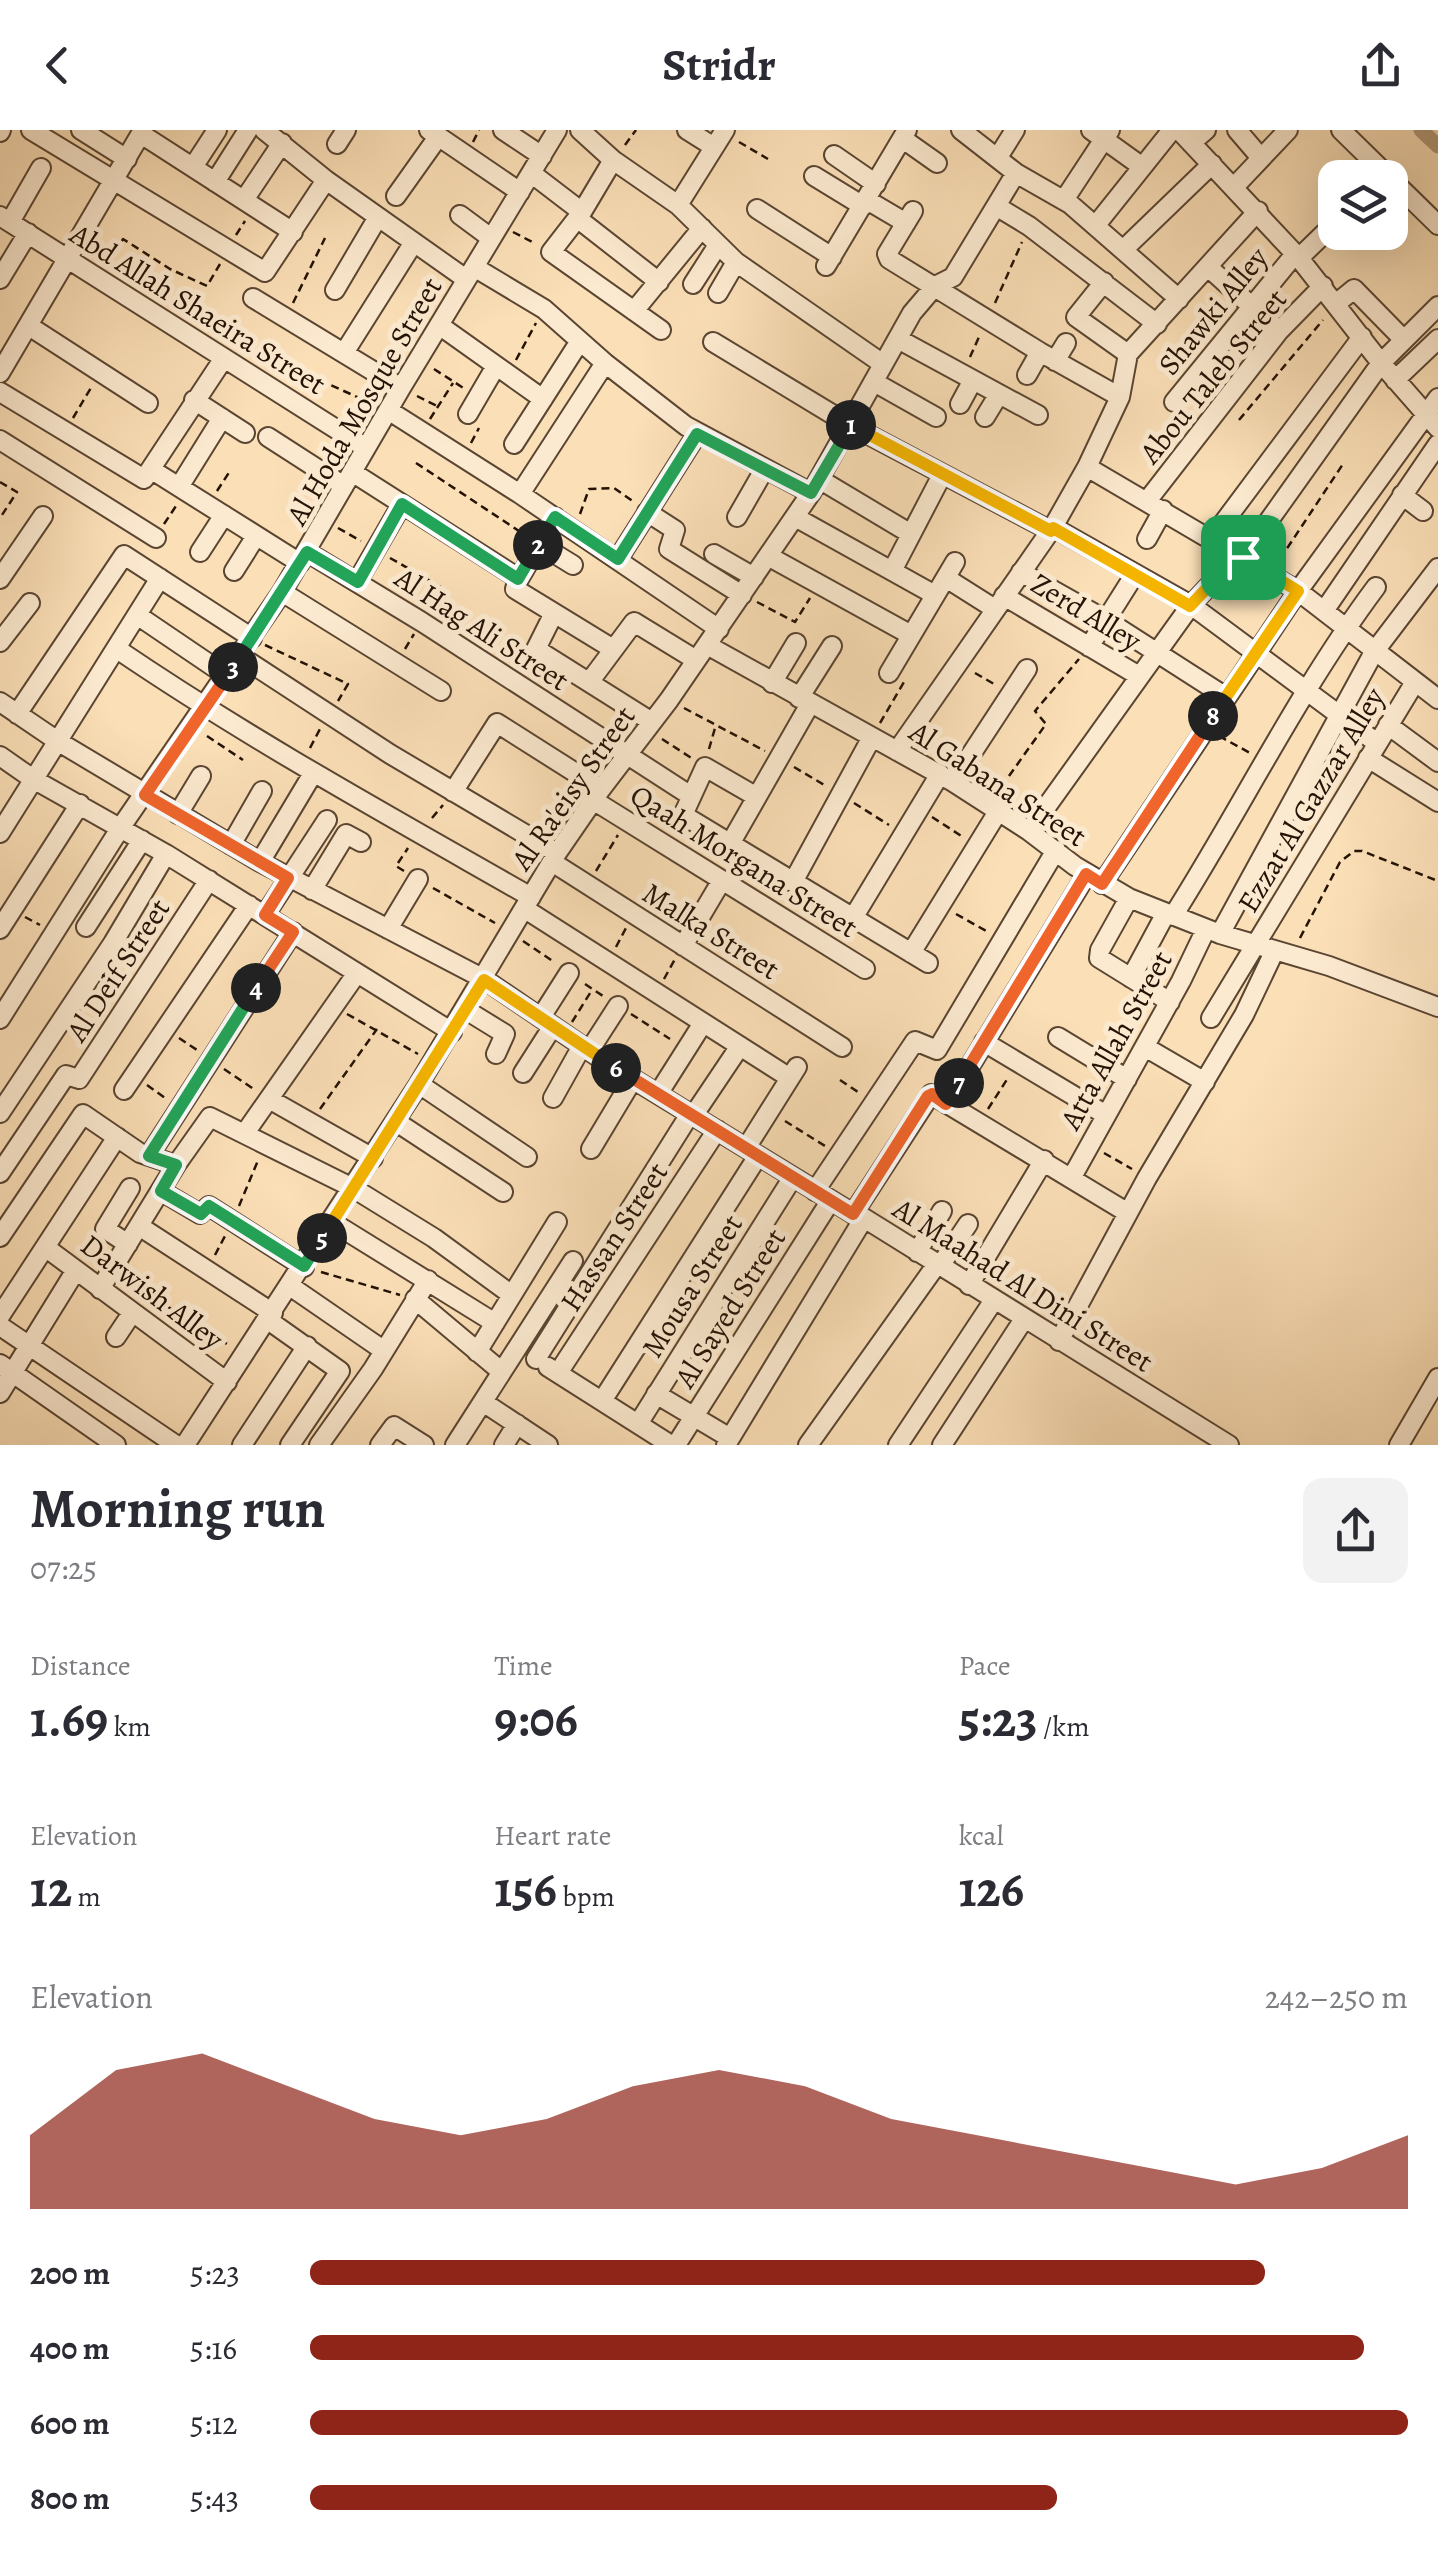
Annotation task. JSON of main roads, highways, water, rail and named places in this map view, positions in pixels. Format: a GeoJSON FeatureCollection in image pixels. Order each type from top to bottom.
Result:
{"type":"FeatureCollection","features":[{"type":"Feature","properties":{"kind":"waterway"},"geometry":{"type":"LineString","coordinates":[[1421,130],[1438,146]]}}]}
